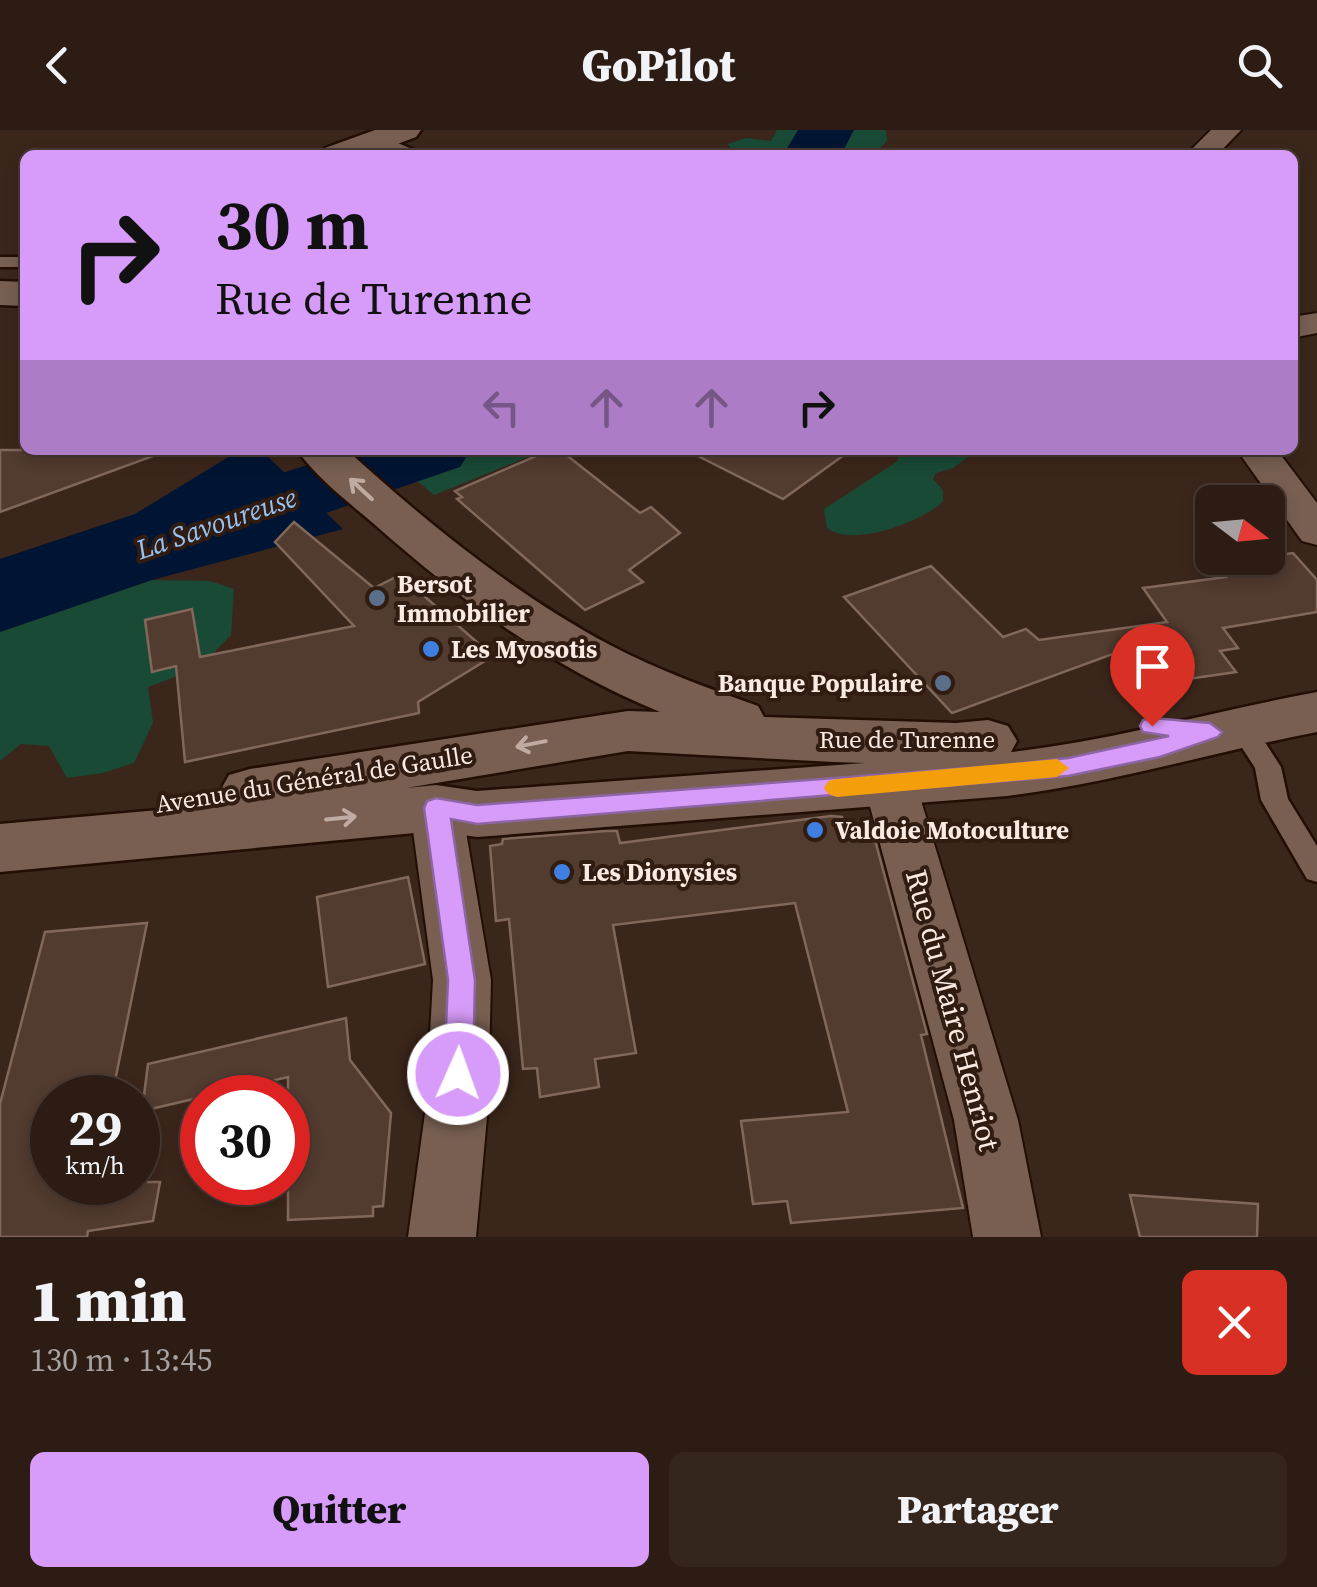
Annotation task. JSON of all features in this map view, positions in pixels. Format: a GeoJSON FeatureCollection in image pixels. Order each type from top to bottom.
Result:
{"type":"FeatureCollection","features":[{"type":"Feature","properties":{"kind":"main road"},"geometry":{"type":"LineString","coordinates":[[351,150],[392,135]]}},
{"type":"Feature","properties":{"kind":"main road"},"geometry":{"type":"LineString","coordinates":[[325,455],[402,527],[574,648],[633,706],[607,765],[592,774],[547,788],[469,795],[436,808]]}},
{"type":"Feature","properties":{"kind":"main road","name":"Avenue du Général de Gaulle"},"geometry":{"type":"LineString","coordinates":[[0,827],[16,821],[299,785],[550,740],[633,706],[782,736]]}},
{"type":"Feature","properties":{"kind":"main road","name":"Rue de Turenne"},"geometry":{"type":"LineString","coordinates":[[436,808],[477,814],[1068,767],[1160,748],[1226,729],[1317,712]]}},
{"type":"Feature","properties":{"kind":"main road","name":"Rue de Turenne"},"geometry":{"type":"LineString","coordinates":[[782,736],[956,744],[1122,724],[1226,729]]}},
{"type":"Feature","properties":{"kind":"main road","name":"Avenue du Général de Gaulle"},"geometry":{"type":"LineString","coordinates":[[0,848],[436,808]]}},
{"type":"Feature","properties":{"kind":"street"},"geometry":{"type":"LineString","coordinates":[[1205,150],[1227,130]]}},
{"type":"Feature","properties":{"kind":"street"},"geometry":{"type":"LineString","coordinates":[[1261,455],[1317,532]]}},
{"type":"Feature","properties":{"kind":"street","name":"Rue du Maire Henriot"},"geometry":{"type":"LineString","coordinates":[[890,784],[986,1120],[1008,1237]]}},
{"type":"Feature","properties":{"kind":"street"},"geometry":{"type":"LineString","coordinates":[[436,808],[462,980],[457,1106],[442,1237]]}},
{"type":"Feature","properties":{"kind":"lane"},"geometry":{"type":"LineString","coordinates":[[1226,729],[1268,767],[1275,800],[1317,871]]}},
{"type":"Feature","properties":{"kind":"green space"},"geometry":{"type":"Polygon","coordinates":[[[777,130],[886,130],[887,141],[879,150],[808,150],[818,135],[794,141],[795,150],[731,150],[728,144],[746,138],[771,141],[777,130]]]}},
{"type":"Feature","properties":{"kind":"green space"},"geometry":{"type":"Polygon","coordinates":[[[465,455],[533,455],[434,495],[411,476],[435,462],[465,455]]]}},
{"type":"Feature","properties":{"kind":"green space"},"geometry":{"type":"Polygon","coordinates":[[[897,455],[971,455],[953,468],[936,473],[933,479],[943,490],[943,502],[933,510],[870,534],[853,535],[827,528],[824,509],[898,461],[897,455]]]}},
{"type":"Feature","properties":{"kind":"green space"},"geometry":{"type":"Polygon","coordinates":[[[152,580],[210,581],[234,589],[231,635],[199,668],[148,687],[153,723],[134,763],[67,778],[49,746],[21,744],[0,761],[0,632],[152,580]]]}},
{"type":"Feature","properties":{"kind":"water"},"geometry":{"type":"Polygon","coordinates":[[[232,455],[266,455],[343,529],[152,580],[0,632],[0,559],[135,514],[232,455]]]}},
{"type":"Feature","properties":{"kind":"building"},"geometry":{"type":"Polygon","coordinates":[[[0,450],[20,450],[20,455],[156,455],[0,512],[0,450]]]}},
{"type":"Feature","properties":{"kind":"building"},"geometry":{"type":"Polygon","coordinates":[[[538,455],[566,455],[640,513],[651,507],[680,533],[629,570],[643,582],[585,610],[457,499],[462,497],[455,491],[538,455]]]}},
{"type":"Feature","properties":{"kind":"building"},"geometry":{"type":"Polygon","coordinates":[[[696,455],[844,455],[783,499],[696,455]]]}},
{"type":"Feature","properties":{"kind":"building"},"geometry":{"type":"Polygon","coordinates":[[[294,522],[374,588],[400,575],[493,656],[418,702],[419,713],[185,762],[176,666],[152,672],[145,620],[192,609],[200,657],[354,626],[275,542],[294,522]]]}},
{"type":"Feature","properties":{"kind":"building"},"geometry":{"type":"Polygon","coordinates":[[[1293,553],[1317,580],[1317,612],[1223,628],[1238,648],[1220,651],[1236,672],[1140,686],[1118,652],[952,713],[844,597],[931,566],[1003,637],[1026,629],[1039,640],[1167,622],[1143,588],[1224,575],[1285,575],[1285,554],[1293,553]]]}},
{"type":"Feature","properties":{"kind":"building"},"geometry":{"type":"Polygon","coordinates":[[[842,817],[845,827],[871,825],[927,1034],[921,1035],[963,1208],[791,1223],[787,1201],[753,1204],[741,1121],[848,1112],[795,903],[613,925],[636,1053],[595,1059],[599,1087],[540,1097],[537,1068],[523,1069],[509,919],[496,921],[490,846],[502,844],[503,839],[606,831],[617,831],[620,843],[842,817]]]}},
{"type":"Feature","properties":{"kind":"building"},"geometry":{"type":"Polygon","coordinates":[[[408,877],[425,964],[328,987],[317,897],[408,877]]]}},
{"type":"Feature","properties":{"kind":"building"},"geometry":{"type":"Polygon","coordinates":[[[147,923],[116,1075],[30,1075],[30,1205],[156,1205],[153,1221],[88,1231],[87,1237],[0,1237],[0,1104],[45,932],[147,923]]]}},
{"type":"Feature","properties":{"kind":"building"},"geometry":{"type":"Polygon","coordinates":[[[346,1018],[350,1060],[391,1113],[383,1206],[373,1207],[373,1216],[288,1220],[288,1205],[310,1205],[310,1075],[180,1075],[180,1102],[160,1107],[160,1075],[147,1075],[148,1064],[346,1018]]]}},
{"type":"Feature","properties":{"kind":"building"},"geometry":{"type":"Polygon","coordinates":[[[1130,1195],[1258,1204],[1257,1237],[1140,1237],[1130,1195]]]}},
{"type":"Feature","properties":{"kind":"waterway","name":"La Savoureuse"},"geometry":{"type":"LineString","coordinates":[[815,150],[826,130]]}},
{"type":"Feature","properties":{"kind":"waterway","name":"La Savoureuse"},"geometry":{"type":"LineString","coordinates":[[0,596],[417,455]]}},
{"type":"Feature","properties":{"kind":"slow traffic"},"geometry":{"type":"LineString","coordinates":[[837,788],[1057,768]]}},
{"type":"Feature","properties":{"kind":"place","name":"Bersot Immobilier"},"geometry":{"type":"Point","coordinates":[377,598]}},
{"type":"Feature","properties":{"kind":"place","name":"Les Myosotis"},"geometry":{"type":"Point","coordinates":[431,649]}},
{"type":"Feature","properties":{"kind":"place","name":"Banque Populaire"},"geometry":{"type":"Point","coordinates":[943,683]}},
{"type":"Feature","properties":{"kind":"place","name":"Valdoie Motoculture"},"geometry":{"type":"Point","coordinates":[815,830]}},
{"type":"Feature","properties":{"kind":"place","name":"Les Dionysies"},"geometry":{"type":"Point","coordinates":[562,872]}},
{"type":"Feature","properties":{"kind":"route"},"geometry":{"type":"LineString","coordinates":[[458,1074],[462,980],[436,808],[477,814],[1008,774],[1068,767],[1160,748],[1210,732],[1152,726]]}}]}
